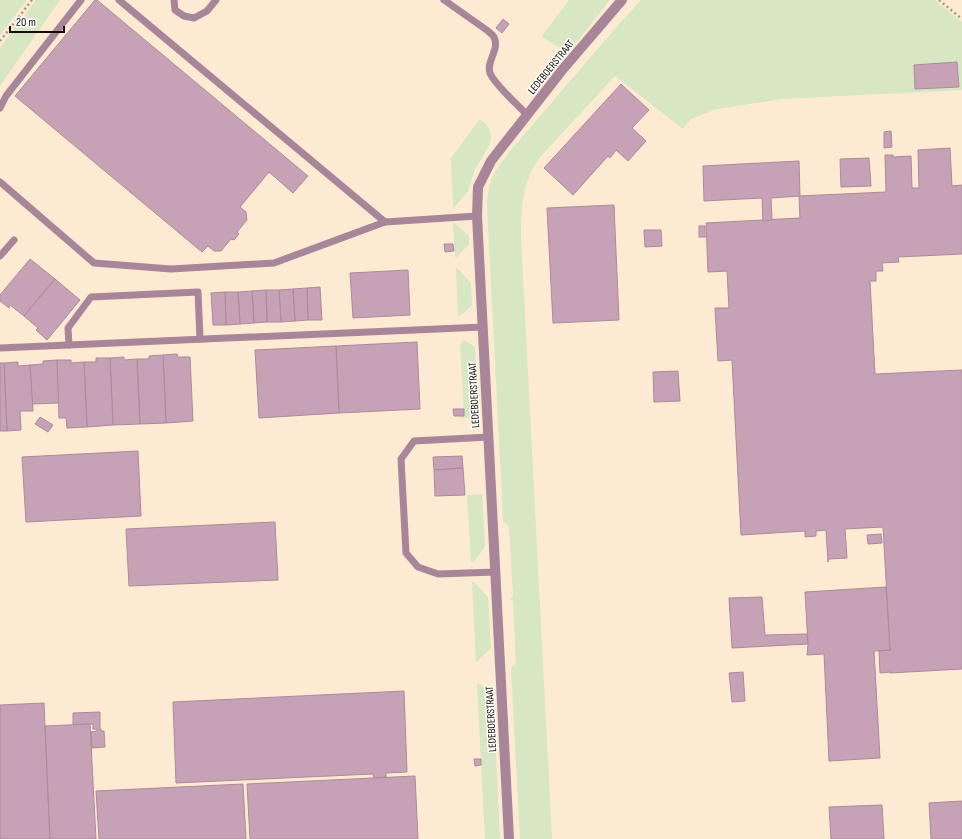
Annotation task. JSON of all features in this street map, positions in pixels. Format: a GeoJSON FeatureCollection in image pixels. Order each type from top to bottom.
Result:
{"type":"FeatureCollection","features":[{"type":"Feature","properties":{"kind":"street","name":"LEDEBOERSTRAAT"},"geometry":{"type":"LineString","coordinates":[[509,839],[477,216],[478,187],[491,161],[563,70],[622,0]]}},
{"type":"Feature","properties":{"kind":"lane"},"geometry":{"type":"LineString","coordinates":[[0,108],[6,96],[81,0]]}},
{"type":"Feature","properties":{"kind":"lane"},"geometry":{"type":"LineString","coordinates":[[119,0],[385,222]]}},
{"type":"Feature","properties":{"kind":"lane"},"geometry":{"type":"LineString","coordinates":[[174,0],[175,10],[184,16],[194,18],[208,11],[216,0]]}},
{"type":"Feature","properties":{"kind":"lane"},"geometry":{"type":"LineString","coordinates":[[444,0],[488,31],[494,37],[496,46],[490,63],[490,73],[495,82],[527,115]]}},
{"type":"Feature","properties":{"kind":"lane"},"geometry":{"type":"LineString","coordinates":[[0,182],[94,263],[171,269],[274,263],[385,222],[477,216]]}},
{"type":"Feature","properties":{"kind":"lane"},"geometry":{"type":"LineString","coordinates":[[0,256],[14,240]]}},
{"type":"Feature","properties":{"kind":"lane"},"geometry":{"type":"LineString","coordinates":[[69,345],[68,328],[91,297],[190,292],[198,292],[200,339]]}},
{"type":"Feature","properties":{"kind":"lane"},"geometry":{"type":"LineString","coordinates":[[0,348],[483,327]]}},
{"type":"Feature","properties":{"kind":"lane"},"geometry":{"type":"LineString","coordinates":[[489,438],[414,441],[401,459],[406,553],[418,567],[438,574],[496,572]]}},
{"type":"Feature","properties":{"kind":"path"},"geometry":{"type":"LineString","coordinates":[[0,41],[32,0]]}},
{"type":"Feature","properties":{"kind":"path"},"geometry":{"type":"LineString","coordinates":[[939,0],[962,19]]}},
{"type":"Feature","properties":{"kind":"green space"},"geometry":{"type":"Polygon","coordinates":[[[0,0],[27,0],[0,35],[0,0]]]}},
{"type":"Feature","properties":{"kind":"green space"},"geometry":{"type":"Polygon","coordinates":[[[36,0],[60,0],[0,86],[0,48],[36,0]]]}},
{"type":"Feature","properties":{"kind":"green space"},"geometry":{"type":"Polygon","coordinates":[[[569,0],[610,0],[577,42],[572,46],[563,48],[555,45],[542,36],[569,0]]]}},
{"type":"Feature","properties":{"kind":"green space"},"geometry":{"type":"Polygon","coordinates":[[[641,0],[935,0],[962,22],[962,90],[781,99],[717,109],[691,119],[683,129],[615,76],[540,157],[534,166],[526,186],[522,206],[521,237],[552,839],[520,839],[511,668],[516,663],[513,601],[510,599],[513,596],[509,526],[503,521],[487,207],[488,194],[491,180],[500,164],[603,42],[641,0]]]}},
{"type":"Feature","properties":{"kind":"green space"},"geometry":{"type":"Polygon","coordinates":[[[480,119],[489,128],[491,136],[490,144],[475,169],[468,191],[453,209],[451,158],[480,119]]]}},
{"type":"Feature","properties":{"kind":"green space"},"geometry":{"type":"Polygon","coordinates":[[[453,222],[469,236],[469,244],[457,257],[455,257],[453,222]]]}},
{"type":"Feature","properties":{"kind":"green space"},"geometry":{"type":"Polygon","coordinates":[[[456,268],[471,283],[472,305],[458,316],[456,268]]]}},
{"type":"Feature","properties":{"kind":"green space"},"geometry":{"type":"Polygon","coordinates":[[[464,340],[475,347],[478,408],[470,418],[460,418],[460,416],[464,416],[460,345],[464,340]]]}},
{"type":"Feature","properties":{"kind":"green space"},"geometry":{"type":"Polygon","coordinates":[[[482,494],[485,547],[474,561],[471,562],[467,495],[482,494]]]}},
{"type":"Feature","properties":{"kind":"green space"},"geometry":{"type":"Polygon","coordinates":[[[472,582],[475,583],[488,597],[491,648],[476,662],[472,582]]]}},
{"type":"Feature","properties":{"kind":"green space"},"geometry":{"type":"Polygon","coordinates":[[[477,684],[480,684],[493,696],[500,839],[485,839],[477,684]]]}},
{"type":"Feature","properties":{"kind":"building"},"geometry":{"type":"Polygon","coordinates":[[[95,0],[97,0],[308,176],[293,193],[269,172],[240,207],[246,212],[247,220],[237,232],[239,234],[234,240],[231,239],[221,251],[214,251],[208,246],[202,252],[15,96],[95,0]]]}},
{"type":"Feature","properties":{"kind":"building"},"geometry":{"type":"Polygon","coordinates":[[[503,19],[509,24],[502,33],[496,28],[503,19]]]}},
{"type":"Feature","properties":{"kind":"building"},"geometry":{"type":"Polygon","coordinates":[[[957,62],[959,87],[915,89],[914,65],[957,62]]]}},
{"type":"Feature","properties":{"kind":"building"},"geometry":{"type":"Polygon","coordinates":[[[621,84],[649,110],[632,128],[646,141],[628,161],[616,150],[610,158],[608,156],[573,195],[544,168],[621,84]]]}},
{"type":"Feature","properties":{"kind":"building"},"geometry":{"type":"Polygon","coordinates":[[[891,131],[892,147],[884,148],[884,132],[891,131]]]}},
{"type":"Feature","properties":{"kind":"building"},"geometry":{"type":"Polygon","coordinates":[[[950,148],[952,186],[962,185],[962,254],[898,257],[899,262],[882,263],[883,271],[876,271],[876,281],[870,281],[875,374],[962,370],[962,669],[880,673],[879,651],[890,650],[883,527],[845,529],[847,558],[829,559],[828,562],[826,530],[816,531],[816,536],[805,537],[805,531],[741,535],[732,360],[718,361],[715,308],[729,308],[727,271],[708,272],[706,223],[800,218],[799,196],[886,192],[885,155],[893,155],[893,157],[911,156],[912,188],[919,188],[918,150],[950,148]]]}},
{"type":"Feature","properties":{"kind":"building"},"geometry":{"type":"Polygon","coordinates":[[[869,158],[871,186],[841,187],[840,159],[869,158]]]}},
{"type":"Feature","properties":{"kind":"building"},"geometry":{"type":"Polygon","coordinates":[[[799,161],[800,196],[771,198],[772,220],[763,221],[762,198],[704,201],[703,166],[799,161]]]}},
{"type":"Feature","properties":{"kind":"building"},"geometry":{"type":"Polygon","coordinates":[[[614,205],[619,320],[553,323],[547,208],[614,205]]]}},
{"type":"Feature","properties":{"kind":"building"},"geometry":{"type":"Polygon","coordinates":[[[699,226],[705,226],[705,237],[699,237],[699,226]]]}},
{"type":"Feature","properties":{"kind":"building"},"geometry":{"type":"Polygon","coordinates":[[[644,230],[661,230],[662,246],[645,247],[644,230]]]}},
{"type":"Feature","properties":{"kind":"building"},"geometry":{"type":"Polygon","coordinates":[[[444,244],[453,244],[454,251],[445,252],[444,244]]]}},
{"type":"Feature","properties":{"kind":"building"},"geometry":{"type":"Polygon","coordinates":[[[30,259],[55,279],[24,316],[10,305],[9,308],[0,301],[0,295],[30,259]]]}},
{"type":"Feature","properties":{"kind":"building"},"geometry":{"type":"Polygon","coordinates":[[[408,270],[410,315],[353,318],[350,273],[408,270]]]}},
{"type":"Feature","properties":{"kind":"building"},"geometry":{"type":"Polygon","coordinates":[[[55,279],[80,300],[47,340],[36,330],[38,328],[24,316],[55,279]]]}},
{"type":"Feature","properties":{"kind":"building"},"geometry":{"type":"Polygon","coordinates":[[[320,287],[322,320],[308,320],[307,288],[320,287]]]}},
{"type":"Feature","properties":{"kind":"building"},"geometry":{"type":"Polygon","coordinates":[[[307,288],[308,320],[295,321],[293,289],[307,288]]]}},
{"type":"Feature","properties":{"kind":"building"},"geometry":{"type":"Polygon","coordinates":[[[293,289],[295,321],[281,322],[279,290],[293,289]]]}},
{"type":"Feature","properties":{"kind":"building"},"geometry":{"type":"Polygon","coordinates":[[[266,290],[279,290],[281,322],[267,322],[266,290]]]}},
{"type":"Feature","properties":{"kind":"building"},"geometry":{"type":"Polygon","coordinates":[[[266,290],[267,322],[254,323],[252,291],[266,290]]]}},
{"type":"Feature","properties":{"kind":"building"},"geometry":{"type":"Polygon","coordinates":[[[252,291],[254,323],[240,324],[238,292],[252,291]]]}},
{"type":"Feature","properties":{"kind":"building"},"geometry":{"type":"Polygon","coordinates":[[[225,292],[238,292],[240,324],[226,325],[225,292]]]}},
{"type":"Feature","properties":{"kind":"building"},"geometry":{"type":"Polygon","coordinates":[[[225,292],[226,325],[213,325],[211,293],[225,292]]]}},
{"type":"Feature","properties":{"kind":"building"},"geometry":{"type":"Polygon","coordinates":[[[417,342],[420,409],[339,413],[336,346],[417,342]]]}},
{"type":"Feature","properties":{"kind":"building"},"geometry":{"type":"Polygon","coordinates":[[[336,346],[339,413],[259,418],[255,350],[336,346]]]}},
{"type":"Feature","properties":{"kind":"building"},"geometry":{"type":"Polygon","coordinates":[[[177,354],[178,357],[190,357],[193,421],[166,423],[163,355],[177,354]]]}},
{"type":"Feature","properties":{"kind":"building"},"geometry":{"type":"Polygon","coordinates":[[[163,355],[166,423],[140,424],[137,359],[149,359],[149,356],[163,355]]]}},
{"type":"Feature","properties":{"kind":"building"},"geometry":{"type":"Polygon","coordinates":[[[124,357],[124,360],[137,359],[140,424],[113,425],[110,358],[124,357]]]}},
{"type":"Feature","properties":{"kind":"building"},"geometry":{"type":"Polygon","coordinates":[[[96,358],[110,358],[113,425],[87,427],[84,362],[96,362],[96,358]]]}},
{"type":"Feature","properties":{"kind":"building"},"geometry":{"type":"Polygon","coordinates":[[[57,360],[59,403],[32,404],[30,365],[43,364],[43,361],[57,360]]]}},
{"type":"Feature","properties":{"kind":"building"},"geometry":{"type":"Polygon","coordinates":[[[57,360],[71,360],[71,363],[84,362],[87,427],[67,428],[66,418],[59,418],[57,360]]]}},
{"type":"Feature","properties":{"kind":"building"},"geometry":{"type":"Polygon","coordinates":[[[18,362],[18,366],[30,365],[33,411],[20,411],[21,430],[7,431],[4,363],[18,362]]]}},
{"type":"Feature","properties":{"kind":"building"},"geometry":{"type":"Polygon","coordinates":[[[0,363],[4,363],[7,431],[0,431],[0,363]]]}},
{"type":"Feature","properties":{"kind":"building"},"geometry":{"type":"Polygon","coordinates":[[[678,371],[680,401],[654,402],[653,372],[678,371]]]}},
{"type":"Feature","properties":{"kind":"building"},"geometry":{"type":"Polygon","coordinates":[[[453,409],[464,409],[464,416],[454,416],[453,409]]]}},
{"type":"Feature","properties":{"kind":"building"},"geometry":{"type":"Polygon","coordinates":[[[40,417],[53,425],[48,432],[35,424],[40,417]]]}},
{"type":"Feature","properties":{"kind":"building"},"geometry":{"type":"Polygon","coordinates":[[[138,451],[141,516],[26,522],[22,457],[138,451]]]}},
{"type":"Feature","properties":{"kind":"building"},"geometry":{"type":"Polygon","coordinates":[[[462,456],[463,468],[434,470],[433,457],[462,456]]]}},
{"type":"Feature","properties":{"kind":"building"},"geometry":{"type":"Polygon","coordinates":[[[463,468],[465,495],[435,496],[434,470],[463,468]]]}},
{"type":"Feature","properties":{"kind":"building"},"geometry":{"type":"Polygon","coordinates":[[[275,522],[278,580],[129,586],[126,529],[275,522]]]}},
{"type":"Feature","properties":{"kind":"building"},"geometry":{"type":"Polygon","coordinates":[[[881,534],[882,543],[868,544],[867,535],[881,534]]]}},
{"type":"Feature","properties":{"kind":"building"},"geometry":{"type":"Polygon","coordinates":[[[886,587],[890,650],[874,651],[880,758],[829,761],[824,654],[807,655],[808,644],[805,592],[886,587]]]}},
{"type":"Feature","properties":{"kind":"building"},"geometry":{"type":"Polygon","coordinates":[[[762,597],[765,635],[807,634],[808,644],[732,648],[729,598],[762,597]]]}},
{"type":"Feature","properties":{"kind":"building"},"geometry":{"type":"Polygon","coordinates":[[[743,672],[745,701],[732,702],[729,673],[743,672]]]}},
{"type":"Feature","properties":{"kind":"building"},"geometry":{"type":"Polygon","coordinates":[[[404,691],[407,772],[386,773],[386,777],[374,778],[373,774],[176,783],[173,702],[404,691]]]}},
{"type":"Feature","properties":{"kind":"building"},"geometry":{"type":"Polygon","coordinates":[[[44,703],[50,839],[0,839],[0,705],[44,703]]]}},
{"type":"Feature","properties":{"kind":"building"},"geometry":{"type":"Polygon","coordinates":[[[100,712],[100,729],[101,731],[104,731],[105,747],[92,748],[91,732],[97,731],[97,729],[93,729],[93,724],[73,725],[73,713],[100,712]]]}},
{"type":"Feature","properties":{"kind":"building"},"geometry":{"type":"Polygon","coordinates":[[[90,724],[96,839],[50,839],[45,726],[90,724]]]}},
{"type":"Feature","properties":{"kind":"building"},"geometry":{"type":"Polygon","coordinates":[[[474,759],[481,759],[481,765],[475,766],[474,759]]]}},
{"type":"Feature","properties":{"kind":"building"},"geometry":{"type":"Polygon","coordinates":[[[415,776],[418,839],[250,839],[247,784],[415,776]]]}},
{"type":"Feature","properties":{"kind":"building"},"geometry":{"type":"Polygon","coordinates":[[[243,784],[246,839],[99,839],[96,791],[243,784]]]}},
{"type":"Feature","properties":{"kind":"building"},"geometry":{"type":"Polygon","coordinates":[[[962,801],[962,839],[931,839],[929,803],[962,801]]]}},
{"type":"Feature","properties":{"kind":"building"},"geometry":{"type":"Polygon","coordinates":[[[882,805],[884,839],[831,839],[829,807],[882,805]]]}}]}
